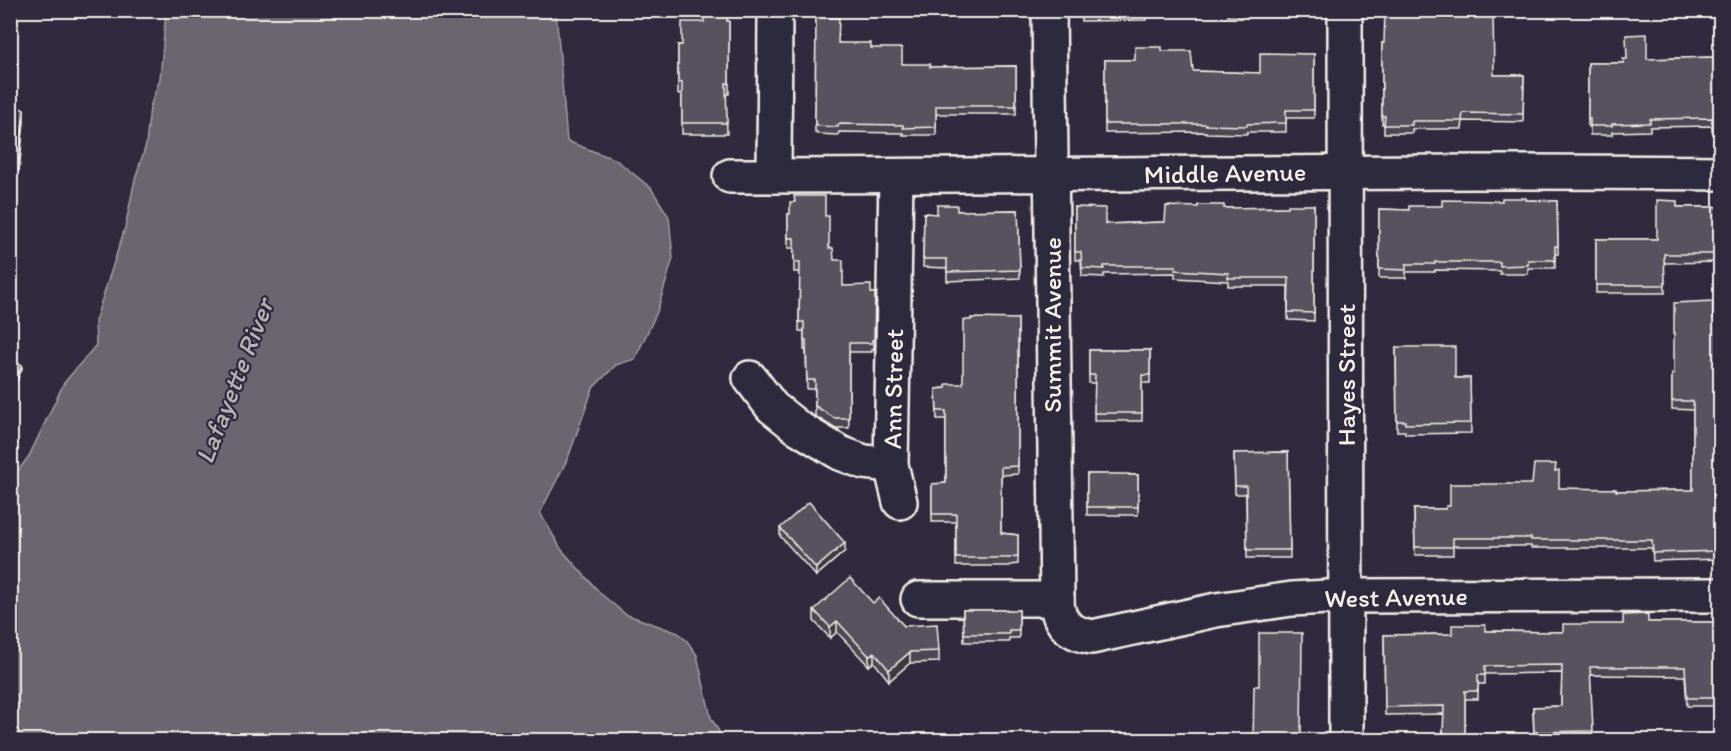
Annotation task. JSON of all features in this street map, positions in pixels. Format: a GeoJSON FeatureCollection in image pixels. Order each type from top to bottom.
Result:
{"type":"FeatureCollection","features":[{"type":"Feature","properties":{"kind":"street"},"geometry":{"type":"LineString","coordinates":[[774,176],[775,10]]}},
{"type":"Feature","properties":{"kind":"street","name":"Summit Avenue"},"geometry":{"type":"LineString","coordinates":[[1049,10],[1056,600],[1057,610],[1066,626],[1076,633]]}},
{"type":"Feature","properties":{"kind":"street","name":"Hayes Street"},"geometry":{"type":"LineString","coordinates":[[1345,10],[1346,741]]}},
{"type":"Feature","properties":{"kind":"street","name":"Middle Avenue"},"geometry":{"type":"LineString","coordinates":[[730,176],[1346,171],[1720,173]]}},
{"type":"Feature","properties":{"kind":"street","name":"Ann Street"},"geometry":{"type":"LineString","coordinates":[[750,378],[772,407],[797,427],[840,453],[864,462],[891,465],[896,176]]}},
{"type":"Feature","properties":{"kind":"street"},"geometry":{"type":"LineString","coordinates":[[891,465],[900,502]]}},
{"type":"Feature","properties":{"kind":"street","name":"West Avenue"},"geometry":{"type":"LineString","coordinates":[[1076,633],[1092,637],[1216,610],[1292,599],[1346,596],[1720,595]]}},
{"type":"Feature","properties":{"kind":"street"},"geometry":{"type":"LineString","coordinates":[[918,599],[1056,600]]}},
{"type":"Feature","properties":{"kind":"water","name":"Lafayette River"},"geometry":{"type":"Polygon","coordinates":[[[166,11],[556,11],[567,141],[616,160],[651,188],[669,217],[673,258],[657,312],[635,359],[616,365],[593,388],[568,458],[540,513],[561,549],[601,594],[625,614],[678,633],[687,641],[697,655],[711,718],[724,740],[11,740],[11,480],[29,456],[64,383],[96,345],[95,321],[125,228],[135,179],[146,145],[150,107],[160,79],[166,11]]]}},
{"type":"Feature","properties":{"kind":"building"},"geometry":{"type":"Polygon","coordinates":[[[704,10],[727,10],[729,83],[726,83],[727,123],[682,123],[682,82],[678,83],[678,45],[682,45],[682,22],[704,22],[704,10]]]}},
{"type":"Feature","properties":{"kind":"building"},"geometry":{"type":"Polygon","coordinates":[[[1081,10],[1146,10],[1146,12],[1081,13],[1081,10]]]}},
{"type":"Feature","properties":{"kind":"building"},"geometry":{"type":"Polygon","coordinates":[[[1385,10],[1493,12],[1494,75],[1524,75],[1523,114],[1463,113],[1462,121],[1412,121],[1412,125],[1384,125],[1382,43],[1384,43],[1385,10]]]}},
{"type":"Feature","properties":{"kind":"building"},"geometry":{"type":"Polygon","coordinates":[[[816,17],[839,18],[838,43],[871,43],[871,48],[902,48],[902,64],[930,64],[930,67],[1016,66],[1016,106],[936,106],[936,127],[903,128],[903,125],[839,124],[838,127],[817,126],[815,124],[816,17]]]}},
{"type":"Feature","properties":{"kind":"building"},"geometry":{"type":"Polygon","coordinates":[[[1647,34],[1647,59],[1715,57],[1715,53],[1720,53],[1720,123],[1712,123],[1712,118],[1650,119],[1650,123],[1590,126],[1588,63],[1624,63],[1623,59],[1627,59],[1626,35],[1647,34]]]}},
{"type":"Feature","properties":{"kind":"building"},"geometry":{"type":"Polygon","coordinates":[[[1135,47],[1162,47],[1162,51],[1191,51],[1193,71],[1260,73],[1260,53],[1314,54],[1314,110],[1286,110],[1286,123],[1247,124],[1247,126],[1105,124],[1105,60],[1135,60],[1135,47]]]}},
{"type":"Feature","properties":{"kind":"building"},"geometry":{"type":"Polygon","coordinates":[[[10,107],[24,109],[19,159],[11,159],[10,168],[10,107]]]}},
{"type":"Feature","properties":{"kind":"building"},"geometry":{"type":"Polygon","coordinates":[[[794,196],[825,196],[825,216],[829,216],[829,248],[833,248],[834,260],[843,260],[843,286],[871,285],[871,293],[875,293],[874,340],[872,343],[849,343],[849,418],[834,418],[815,406],[815,380],[807,380],[804,322],[799,322],[800,262],[794,262],[794,238],[788,238],[788,214],[790,214],[790,202],[795,202],[794,196]]]}},
{"type":"Feature","properties":{"kind":"building"},"geometry":{"type":"Polygon","coordinates":[[[1502,198],[1557,201],[1558,246],[1555,246],[1555,260],[1528,260],[1528,265],[1500,266],[1500,262],[1435,262],[1435,264],[1406,264],[1406,270],[1379,269],[1379,209],[1409,210],[1409,206],[1442,206],[1442,200],[1502,201],[1502,198]]]}},
{"type":"Feature","properties":{"kind":"building"},"geometry":{"type":"Polygon","coordinates":[[[1657,200],[1677,201],[1677,207],[1720,207],[1720,254],[1664,254],[1665,285],[1596,285],[1596,239],[1657,239],[1657,200]]]}},
{"type":"Feature","properties":{"kind":"building"},"geometry":{"type":"Polygon","coordinates":[[[937,205],[957,205],[957,211],[1018,210],[1020,270],[947,272],[947,259],[923,259],[924,213],[937,214],[937,205]]]}},
{"type":"Feature","properties":{"kind":"building"},"geometry":{"type":"Polygon","coordinates":[[[1198,205],[1224,205],[1224,208],[1314,205],[1314,313],[1288,312],[1289,278],[1228,278],[1228,273],[1175,270],[1176,266],[1082,268],[1081,252],[1075,252],[1075,207],[1105,208],[1105,224],[1165,222],[1166,206],[1198,207],[1198,205]]]}},
{"type":"Feature","properties":{"kind":"building"},"geometry":{"type":"Polygon","coordinates":[[[10,283],[17,286],[10,300],[10,283]]]}},
{"type":"Feature","properties":{"kind":"building"},"geometry":{"type":"Polygon","coordinates":[[[1713,301],[1713,318],[1720,319],[1720,551],[1653,553],[1652,540],[1531,540],[1531,538],[1453,538],[1453,547],[1415,547],[1414,509],[1446,509],[1446,506],[1450,506],[1450,484],[1532,484],[1534,464],[1556,464],[1555,471],[1559,470],[1559,488],[1616,489],[1616,491],[1693,490],[1693,401],[1672,401],[1674,303],[1713,301]]]}},
{"type":"Feature","properties":{"kind":"building"},"geometry":{"type":"Polygon","coordinates":[[[971,318],[1018,319],[1018,466],[1001,467],[1001,533],[1018,535],[1018,556],[1010,558],[956,558],[956,514],[932,514],[932,484],[946,483],[946,411],[937,411],[936,389],[946,388],[946,384],[963,384],[963,320],[971,320],[971,318]]]}},
{"type":"Feature","properties":{"kind":"building"},"geometry":{"type":"Polygon","coordinates":[[[1396,347],[1455,347],[1455,378],[1470,378],[1471,423],[1405,424],[1405,421],[1397,421],[1396,347]]]}},
{"type":"Feature","properties":{"kind":"building"},"geometry":{"type":"Polygon","coordinates":[[[1089,350],[1150,350],[1150,375],[1142,375],[1142,413],[1094,413],[1095,375],[1089,375],[1089,350]]]}},
{"type":"Feature","properties":{"kind":"building"},"geometry":{"type":"Polygon","coordinates":[[[10,360],[22,365],[13,386],[10,385],[10,360]]]}},
{"type":"Feature","properties":{"kind":"building"},"geometry":{"type":"Polygon","coordinates":[[[1288,452],[1290,550],[1247,550],[1246,486],[1235,486],[1234,453],[1288,452]]]}},
{"type":"Feature","properties":{"kind":"building"},"geometry":{"type":"Polygon","coordinates":[[[1087,474],[1138,475],[1138,507],[1087,507],[1087,474]]]}},
{"type":"Feature","properties":{"kind":"building"},"geometry":{"type":"Polygon","coordinates":[[[809,502],[845,543],[816,568],[780,528],[809,502]]]}},
{"type":"Feature","properties":{"kind":"building"},"geometry":{"type":"Polygon","coordinates":[[[850,578],[873,603],[879,598],[904,626],[937,624],[939,651],[910,652],[889,670],[874,652],[869,656],[837,621],[830,627],[814,610],[850,578]]]}},
{"type":"Feature","properties":{"kind":"building"},"geometry":{"type":"Polygon","coordinates":[[[963,610],[1019,610],[1019,630],[1009,630],[1009,634],[964,634],[963,610]]]}},
{"type":"Feature","properties":{"kind":"building"},"geometry":{"type":"Polygon","coordinates":[[[1648,614],[1648,622],[1720,622],[1720,741],[1718,741],[1717,698],[1687,698],[1685,667],[1590,667],[1593,731],[1534,732],[1533,707],[1561,706],[1562,665],[1485,666],[1485,675],[1478,675],[1478,691],[1465,691],[1465,735],[1443,735],[1444,706],[1385,707],[1384,635],[1452,634],[1452,625],[1485,625],[1485,631],[1563,632],[1563,624],[1623,624],[1623,615],[1648,614]]]}},
{"type":"Feature","properties":{"kind":"building"},"geometry":{"type":"Polygon","coordinates":[[[1259,633],[1302,633],[1301,741],[1253,741],[1254,686],[1259,686],[1259,633]]]}}]}
